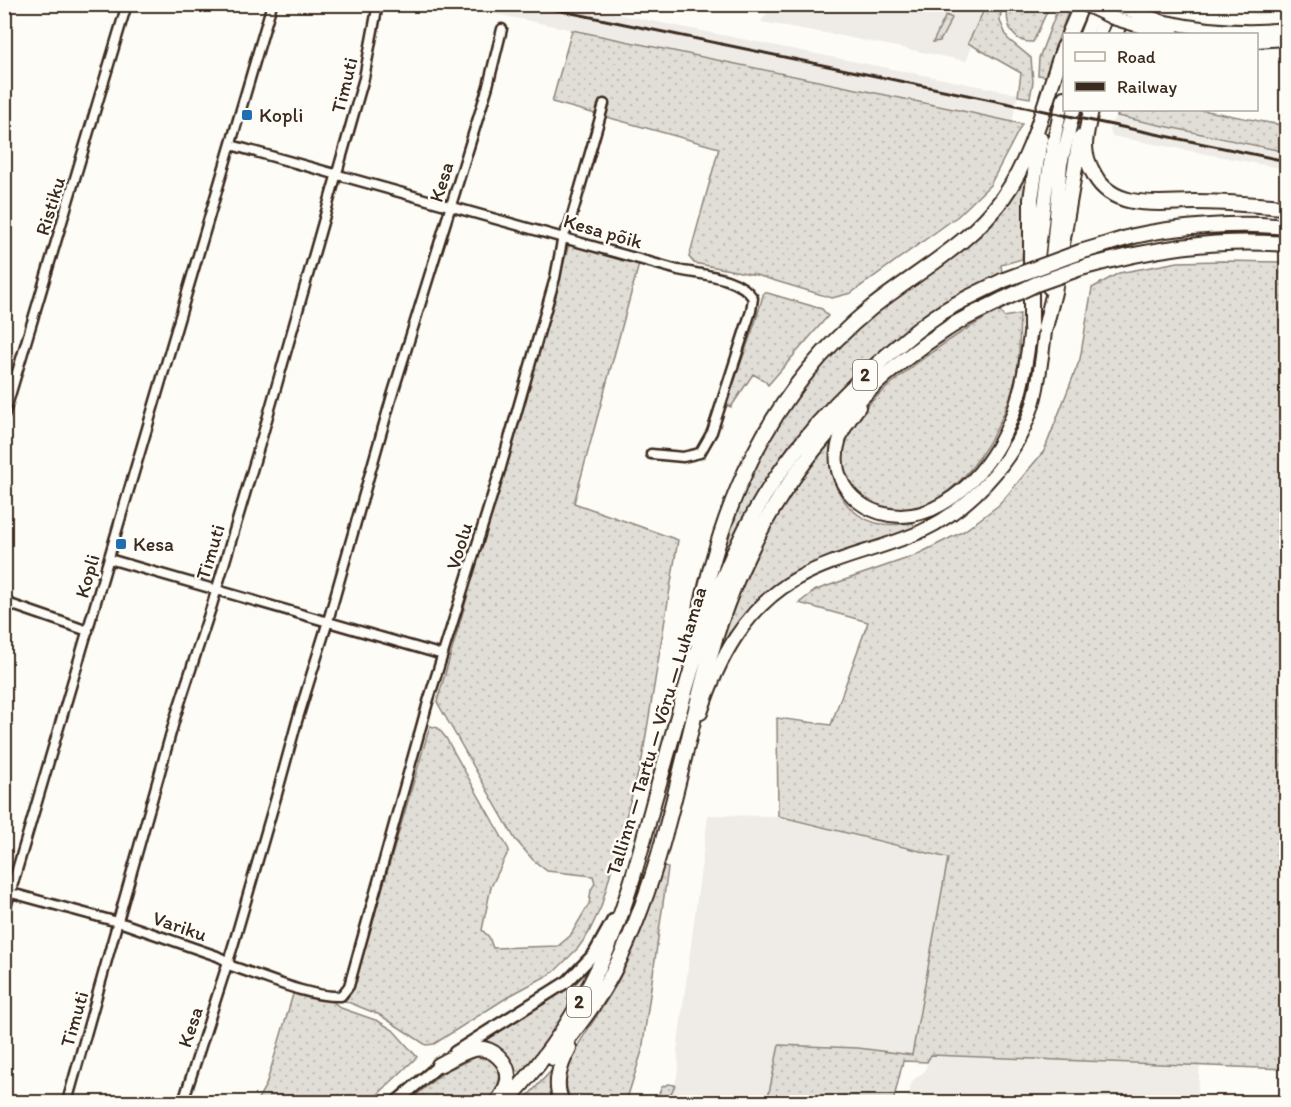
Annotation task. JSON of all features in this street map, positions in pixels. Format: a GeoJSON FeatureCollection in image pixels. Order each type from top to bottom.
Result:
{"type":"FeatureCollection","features":[{"type":"Feature","properties":{"kind":"highway"},"geometry":{"type":"LineString","coordinates":[[1069,33],[1083,4]]}},
{"type":"Feature","properties":{"kind":"highway"},"geometry":{"type":"LineString","coordinates":[[1115,33],[1127,4]]}},
{"type":"Feature","properties":{"kind":"highway"},"geometry":{"type":"LineString","coordinates":[[683,702],[702,600],[743,476],[767,427],[788,395],[847,328],[887,295],[966,239],[988,216],[1018,175],[1039,123],[1063,52]]}},
{"type":"Feature","properties":{"kind":"highway"},"geometry":{"type":"LineString","coordinates":[[1031,328],[1031,199],[1041,133],[1053,79]]}},
{"type":"Feature","properties":{"kind":"highway"},"geometry":{"type":"LineString","coordinates":[[1045,328],[1054,292],[1078,145],[1089,111]]}},
{"type":"Feature","properties":{"kind":"highway"},"geometry":{"type":"LineString","coordinates":[[1089,111],[1084,146],[1087,161],[1099,183],[1112,194],[1126,200],[1140,202],[1197,202],[1287,207]]}},
{"type":"Feature","properties":{"kind":"highway","name":"Tallinn — Tartu — Võru — Luhamaa"},"geometry":{"type":"LineString","coordinates":[[506,1102],[554,1042],[590,986],[612,940],[701,639],[733,555],[777,474],[847,390],[900,344],[949,308],[1004,280],[1080,252],[1135,236],[1176,229],[1228,226],[1287,227]]}},
{"type":"Feature","properties":{"kind":"highway","name":"Tallinn — Tartu — Võru — Luhamaa"},"geometry":{"type":"LineString","coordinates":[[514,1102],[553,1058],[593,1007],[614,972],[644,901],[710,655],[730,597],[769,513],[818,443],[849,407],[893,367],[949,327],[1036,284],[1081,268],[1133,254],[1179,246],[1232,243],[1287,244]]}},
{"type":"Feature","properties":{"kind":"highway"},"geometry":{"type":"LineString","coordinates":[[562,1102],[558,1095],[561,1064],[593,1007]]}},
{"type":"Feature","properties":{"kind":"highway"},"geometry":{"type":"LineString","coordinates":[[439,1065],[475,1049],[486,1049],[495,1053],[506,1067],[508,1075],[504,1092],[497,1102]]}},
{"type":"Feature","properties":{"kind":"main road"},"geometry":{"type":"LineString","coordinates":[[1083,4],[1113,18],[1160,26],[1228,31],[1287,29]]}},
{"type":"Feature","properties":{"kind":"main road"},"geometry":{"type":"LineString","coordinates":[[1086,33],[1098,4]]}},
{"type":"Feature","properties":{"kind":"main road"},"geometry":{"type":"LineString","coordinates":[[1099,33],[1112,4],[1171,33]]}},
{"type":"Feature","properties":{"kind":"main road"},"geometry":{"type":"LineString","coordinates":[[1258,41],[1287,39]]}},
{"type":"Feature","properties":{"kind":"main road"},"geometry":{"type":"LineString","coordinates":[[893,367],[860,405],[840,438],[837,454],[838,469],[842,483],[862,506],[892,516],[913,515],[949,500],[985,466],[997,447],[1018,400],[1026,372],[1048,169],[1063,104]]}},
{"type":"Feature","properties":{"kind":"main road"},"geometry":{"type":"LineString","coordinates":[[678,780],[709,687],[726,650],[745,624],[767,601],[795,580],[827,564],[928,528],[968,501],[992,477],[1014,447],[1031,411],[1037,390],[1061,164],[1074,111]]}},
{"type":"Feature","properties":{"kind":"street"},"geometry":{"type":"LineString","coordinates":[[4,15],[8,4]]}},
{"type":"Feature","properties":{"kind":"street","name":"Ristiku"},"geometry":{"type":"LineString","coordinates":[[5,412],[127,4]]}},
{"type":"Feature","properties":{"kind":"street","name":"Kopli"},"geometry":{"type":"LineString","coordinates":[[4,914],[8,892],[88,631],[272,4]]}},
{"type":"Feature","properties":{"kind":"street","name":"Timuti"},"geometry":{"type":"LineString","coordinates":[[67,1102],[176,715],[212,605],[215,588],[262,437],[364,78],[377,9]]}},
{"type":"Feature","properties":{"kind":"street","name":"Kesa"},"geometry":{"type":"LineString","coordinates":[[183,1102],[278,794],[297,721],[388,410],[488,86],[502,29]]}},
{"type":"Feature","properties":{"kind":"street","name":"Voolu"},"geometry":{"type":"LineString","coordinates":[[341,996],[349,986],[428,702],[501,467],[549,300],[563,237],[569,226],[604,104]]}},
{"type":"Feature","properties":{"kind":"street","name":"Kesa põik"},"geometry":{"type":"LineString","coordinates":[[231,145],[678,270],[725,280],[747,288],[753,298],[752,311],[712,432],[700,453],[684,457],[651,454]]}},
{"type":"Feature","properties":{"kind":"street"},"geometry":{"type":"LineString","coordinates":[[109,559],[443,655]]}},
{"type":"Feature","properties":{"kind":"street"},"geometry":{"type":"LineString","coordinates":[[4,602],[88,631]]}},
{"type":"Feature","properties":{"kind":"street"},"geometry":{"type":"LineString","coordinates":[[396,1102],[473,1039],[550,993],[581,970],[603,939],[629,888]]}},
{"type":"Feature","properties":{"kind":"street","name":"Variku"},"geometry":{"type":"LineString","coordinates":[[8,892],[118,922],[228,962],[231,966],[309,991],[330,997],[341,996]]}},
{"type":"Feature","properties":{"kind":"shaded area"},"geometry":{"type":"Polygon","coordinates":[[[987,4],[1002,5],[1000,21],[1008,39],[1031,58],[1033,82],[1030,98],[1018,96],[1021,73],[968,43],[987,4]]]}},
{"type":"Feature","properties":{"kind":"shaded area"},"geometry":{"type":"Polygon","coordinates":[[[453,5],[571,5],[1018,94],[1012,122],[453,5]]]}},
{"type":"Feature","properties":{"kind":"shaded area"},"geometry":{"type":"Polygon","coordinates":[[[772,5],[989,5],[966,61],[761,22],[772,5]]]}},
{"type":"Feature","properties":{"kind":"shaded area"},"geometry":{"type":"Polygon","coordinates":[[[1008,5],[1050,5],[1033,42],[1019,39],[1011,31],[1008,5]]]}},
{"type":"Feature","properties":{"kind":"shaded area"},"geometry":{"type":"Polygon","coordinates":[[[1209,5],[1286,5],[1286,12],[1256,15],[1209,5]]]}},
{"type":"Feature","properties":{"kind":"shaded area"},"geometry":{"type":"Polygon","coordinates":[[[1058,8],[1068,12],[1045,76],[1038,75],[1039,58],[1058,8]]]}},
{"type":"Feature","properties":{"kind":"shaded area"},"geometry":{"type":"Polygon","coordinates":[[[946,15],[952,18],[940,41],[933,42],[946,15]]]}},
{"type":"Feature","properties":{"kind":"shaded area"},"geometry":{"type":"Polygon","coordinates":[[[572,30],[1022,124],[990,185],[958,216],[851,293],[832,298],[756,275],[694,263],[689,257],[719,148],[552,102],[572,30]]]}},
{"type":"Feature","properties":{"kind":"shaded area"},"geometry":{"type":"Polygon","coordinates":[[[1120,111],[1207,111],[1286,126],[1286,152],[1117,116],[1120,111]]]}},
{"type":"Feature","properties":{"kind":"shaded area"},"geometry":{"type":"Polygon","coordinates":[[[1117,116],[1286,152],[1286,169],[1112,136],[1111,122],[1117,116]]]}},
{"type":"Feature","properties":{"kind":"shaded area"},"geometry":{"type":"Polygon","coordinates":[[[1029,165],[1022,259],[1001,265],[1002,273],[948,302],[896,339],[854,373],[788,447],[757,495],[719,567],[731,520],[771,433],[800,388],[836,345],[885,303],[942,264],[1029,165]]]}},
{"type":"Feature","properties":{"kind":"shaded area"},"geometry":{"type":"Polygon","coordinates":[[[569,244],[639,264],[574,503],[678,540],[642,759],[601,907],[588,934],[578,948],[554,972],[511,995],[434,1044],[426,1045],[380,1015],[345,1001],[352,992],[430,726],[438,728],[446,738],[509,850],[491,887],[482,930],[489,937],[493,948],[558,946],[570,936],[589,904],[591,890],[595,883],[593,876],[547,871],[533,860],[515,839],[437,702],[569,244]]]}},
{"type":"Feature","properties":{"kind":"shaded area"},"geometry":{"type":"Polygon","coordinates":[[[1178,262],[1286,262],[1286,1069],[931,1055],[927,1062],[903,1061],[893,1102],[767,1102],[779,1045],[858,1048],[912,1055],[948,858],[778,816],[777,718],[831,725],[868,622],[799,603],[816,590],[914,556],[964,531],[999,505],[1044,451],[1080,359],[1092,288],[1119,273],[1178,262]]]}},
{"type":"Feature","properties":{"kind":"shaded area"},"geometry":{"type":"Polygon","coordinates":[[[764,292],[822,309],[828,316],[768,385],[753,374],[731,407],[726,405],[764,292]]]}},
{"type":"Feature","properties":{"kind":"shaded area"},"geometry":{"type":"Polygon","coordinates":[[[1000,310],[1004,317],[1020,314],[1018,364],[1014,384],[998,426],[973,466],[941,496],[923,505],[905,509],[888,508],[872,502],[859,493],[849,481],[844,466],[844,449],[849,431],[857,417],[879,394],[930,353],[1000,310]]]}},
{"type":"Feature","properties":{"kind":"shaded area"},"geometry":{"type":"Polygon","coordinates":[[[831,439],[830,465],[833,478],[844,501],[863,518],[890,525],[913,523],[915,529],[850,549],[788,577],[752,605],[719,650],[735,599],[757,551],[791,494],[831,439]]]}},
{"type":"Feature","properties":{"kind":"shaded area"},"geometry":{"type":"Polygon","coordinates":[[[708,815],[778,816],[948,858],[912,1055],[857,1048],[779,1045],[767,1102],[667,1102],[675,1085],[679,1065],[677,1051],[708,815]]]}},
{"type":"Feature","properties":{"kind":"shaded area"},"geometry":{"type":"Polygon","coordinates":[[[663,867],[668,868],[642,1051],[626,1102],[571,1102],[566,1079],[570,1061],[631,955],[663,867]]]}},
{"type":"Feature","properties":{"kind":"shaded area"},"geometry":{"type":"Polygon","coordinates":[[[589,970],[568,1011],[514,1084],[512,1068],[506,1056],[495,1047],[479,1042],[480,1040],[550,1000],[589,970]]]}},
{"type":"Feature","properties":{"kind":"shaded area"},"geometry":{"type":"Polygon","coordinates":[[[294,991],[332,1001],[341,1008],[378,1021],[393,1030],[417,1057],[370,1102],[256,1102],[266,1085],[294,991]]]}},
{"type":"Feature","properties":{"kind":"shaded area"},"geometry":{"type":"Polygon","coordinates":[[[930,1055],[1200,1065],[1197,1102],[907,1102],[912,1081],[925,1071],[930,1055]]]}},
{"type":"Feature","properties":{"kind":"shaded area"},"geometry":{"type":"Polygon","coordinates":[[[475,1057],[489,1059],[500,1070],[497,1087],[489,1102],[408,1102],[444,1072],[475,1057]]]}},
{"type":"Feature","properties":{"kind":"shaded area"},"geometry":{"type":"Polygon","coordinates":[[[552,1070],[556,1102],[522,1102],[552,1070]]]}},
{"type":"Feature","properties":{"kind":"shaded area"},"geometry":{"type":"Polygon","coordinates":[[[668,1084],[675,1085],[667,1102],[655,1102],[662,1087],[668,1084]]]}},
{"type":"Feature","properties":{"kind":"railway"},"geometry":{"type":"LineString","coordinates":[[528,4],[1286,161]]}},
{"type":"Feature","properties":{"kind":"place","name":"Kopli"},"geometry":{"type":"Point","coordinates":[247,115]}},
{"type":"Feature","properties":{"kind":"place","name":"Kesa"},"geometry":{"type":"Point","coordinates":[121,544]}}]}
